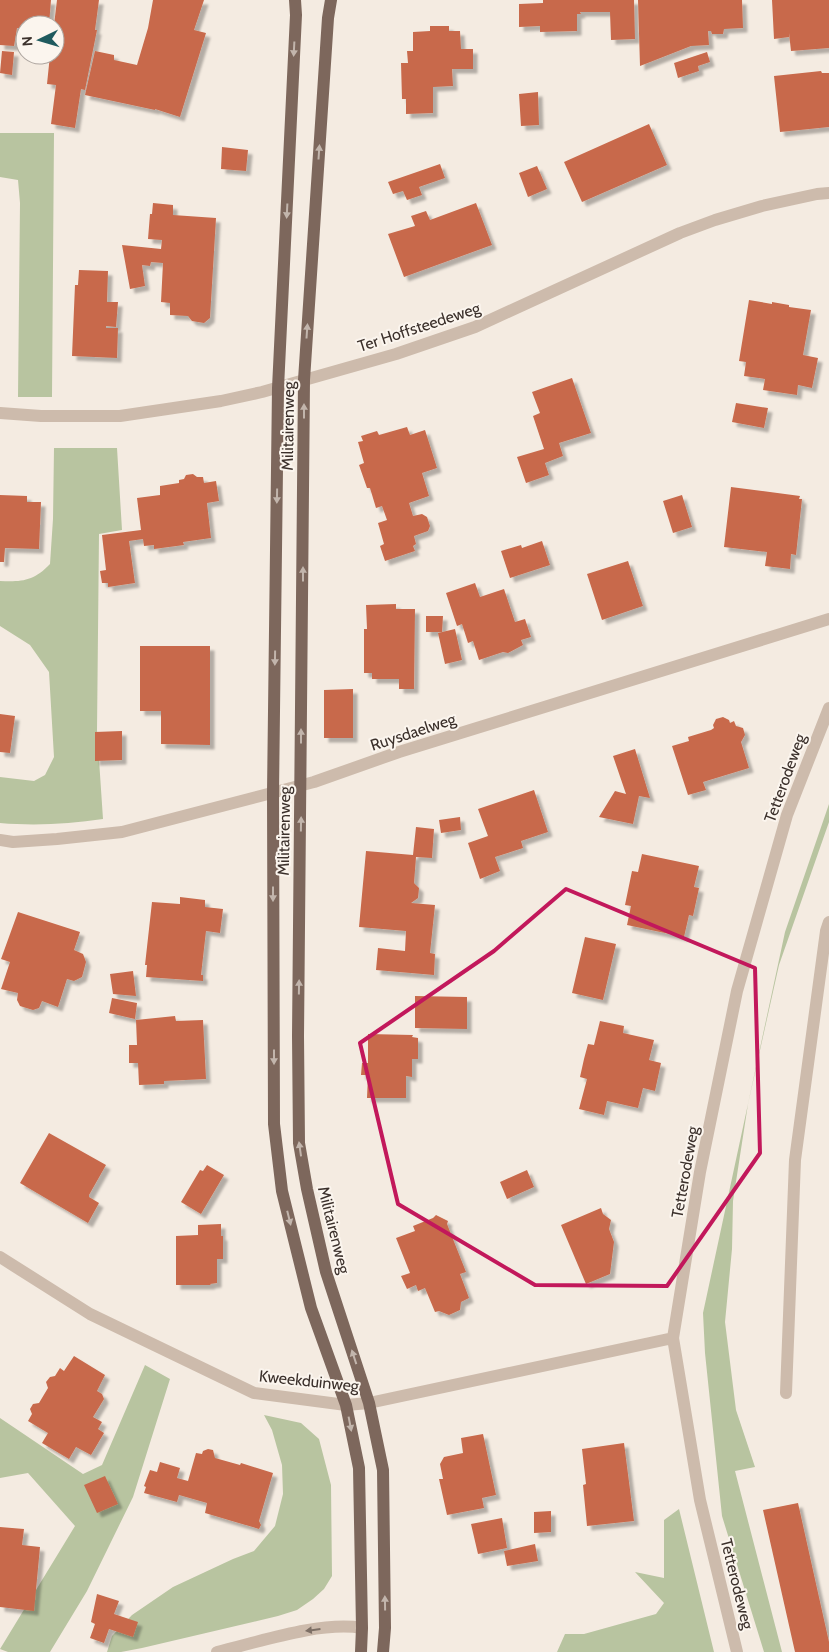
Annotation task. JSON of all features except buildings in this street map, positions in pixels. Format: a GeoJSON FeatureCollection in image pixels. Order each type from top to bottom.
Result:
{"type":"FeatureCollection","features":[{"type":"Feature","properties":{"kind":"main road","name":"Militairenweg"},"geometry":{"type":"LineString","coordinates":[[295,0],[296,14],[278,388],[273,793],[274,1124],[282,1190],[310,1308],[346,1405],[359,1468],[361,1652]]}},
{"type":"Feature","properties":{"kind":"main road","name":"Militairenweg"},"geometry":{"type":"LineString","coordinates":[[331,0],[328,18],[304,380],[298,1036],[299,1143],[307,1189],[326,1272],[369,1403],[383,1470],[385,1628],[383,1652]]}},
{"type":"Feature","properties":{"kind":"street","name":"Ter Hoffsteedeweg"},"geometry":{"type":"LineString","coordinates":[[0,413],[41,416],[120,416],[222,401],[278,388],[396,354],[475,327],[680,233],[715,220],[771,204],[829,193]]}},
{"type":"Feature","properties":{"kind":"street","name":"Ruysdaelweg"},"geometry":{"type":"LineString","coordinates":[[0,840],[13,842],[122,832],[273,793],[314,782],[399,752],[829,619]]}},
{"type":"Feature","properties":{"kind":"street","name":"Tetterodeweg"},"geometry":{"type":"LineString","coordinates":[[737,1652],[700,1500],[673,1338],[700,1172],[737,991],[788,814],[829,708]]}},
{"type":"Feature","properties":{"kind":"street"},"geometry":{"type":"LineString","coordinates":[[786,1393],[795,1160],[826,931],[829,922]]}},
{"type":"Feature","properties":{"kind":"street","name":"Kweekduinweg"},"geometry":{"type":"LineString","coordinates":[[0,1257],[90,1314],[254,1393],[346,1405],[369,1403],[673,1338]]}},
{"type":"Feature","properties":{"kind":"street"},"geometry":{"type":"LineString","coordinates":[[217,1652],[292,1633],[348,1626],[362,1628]]}},
{"type":"Feature","properties":{"kind":"highlighted area"},"geometry":{"type":"Polygon","coordinates":[[[566,889],[755,968],[760,1153],[667,1286],[535,1285],[398,1204],[360,1043],[494,951],[566,889]]]}},
{"type":"Feature","properties":{"kind":"green space"},"geometry":{"type":"Polygon","coordinates":[[[0,133],[54,133],[52,397],[18,397],[20,203],[18,180],[0,177],[0,133]]]}},
{"type":"Feature","properties":{"kind":"green space"},"geometry":{"type":"Polygon","coordinates":[[[54,448],[117,448],[122,530],[99,534],[97,730],[103,819],[52,824],[0,823],[0,777],[34,781],[45,775],[54,757],[49,672],[30,645],[0,626],[0,581],[15,581],[33,577],[50,564],[54,448]]]}},
{"type":"Feature","properties":{"kind":"green space"},"geometry":{"type":"Polygon","coordinates":[[[829,804],[829,822],[779,965],[748,1104],[733,1201],[732,1249],[725,1322],[736,1410],[755,1467],[735,1471],[782,1652],[764,1652],[722,1516],[705,1353],[703,1313],[785,932],[829,804]]]}},
{"type":"Feature","properties":{"kind":"green space"},"geometry":{"type":"Polygon","coordinates":[[[145,1365],[170,1379],[133,1497],[87,1591],[50,1652],[8,1652],[0,1649],[75,1526],[28,1473],[0,1478],[0,1418],[83,1474],[102,1465],[145,1365]]]}},
{"type":"Feature","properties":{"kind":"green space"},"geometry":{"type":"Polygon","coordinates":[[[264,1415],[301,1423],[319,1439],[331,1485],[332,1576],[324,1589],[297,1610],[278,1616],[142,1648],[121,1652],[107,1652],[112,1636],[132,1615],[173,1587],[254,1551],[275,1526],[283,1494],[282,1465],[272,1430],[264,1415]]]}},
{"type":"Feature","properties":{"kind":"green space"},"geometry":{"type":"Polygon","coordinates":[[[679,1509],[714,1652],[557,1652],[565,1634],[584,1634],[656,1614],[664,1603],[635,1572],[664,1578],[664,1520],[679,1509]]]}}]}
